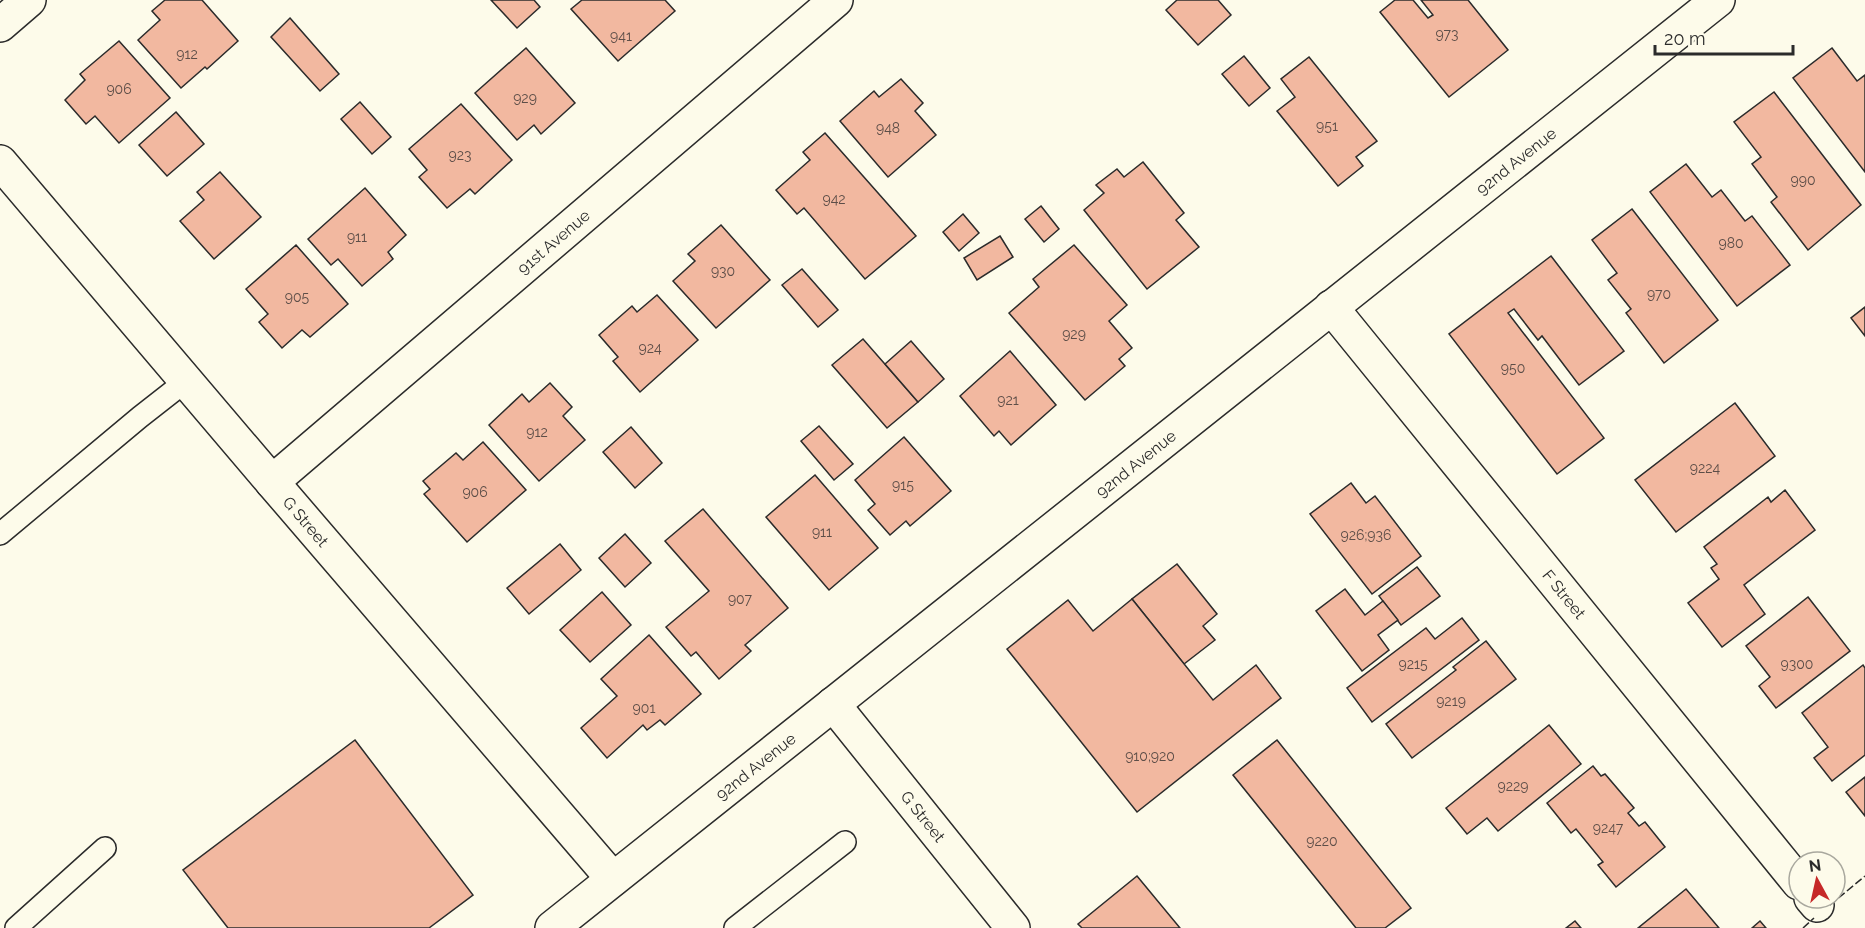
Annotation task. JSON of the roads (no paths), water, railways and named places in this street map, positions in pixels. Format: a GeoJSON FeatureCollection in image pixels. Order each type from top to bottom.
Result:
{"type":"FeatureCollection","features":[{"type":"Feature","properties":{"kind":"street"},"geometry":{"type":"LineString","coordinates":[[0,25],[29,0]]}},
{"type":"Feature","properties":{"kind":"street","name":"91st Avenue"},"geometry":{"type":"LineString","coordinates":[[272,482],[836,0]]}},
{"type":"Feature","properties":{"kind":"street","name":"92nd Avenue"},"geometry":{"type":"LineString","coordinates":[[569,923],[614,879],[1718,0]]}},
{"type":"Feature","properties":{"kind":"street","name":"G Street"},"geometry":{"type":"LineString","coordinates":[[0,162],[614,879]]}},
{"type":"Feature","properties":{"kind":"street","name":"F Street"},"geometry":{"type":"LineString","coordinates":[[1331,307],[1787,869]]}},
{"type":"Feature","properties":{"kind":"street","name":"G Street"},"geometry":{"type":"LineString","coordinates":[[833,704],[1013,928]]}},
{"type":"Feature","properties":{"kind":"lane"},"geometry":{"type":"LineString","coordinates":[[0,534],[186,381]]}},
{"type":"Feature","properties":{"kind":"lane"},"geometry":{"type":"LineString","coordinates":[[735,928],[845,842]]}},
{"type":"Feature","properties":{"kind":"lane"},"geometry":{"type":"LineString","coordinates":[[16,928],[105,848]]}}]}
